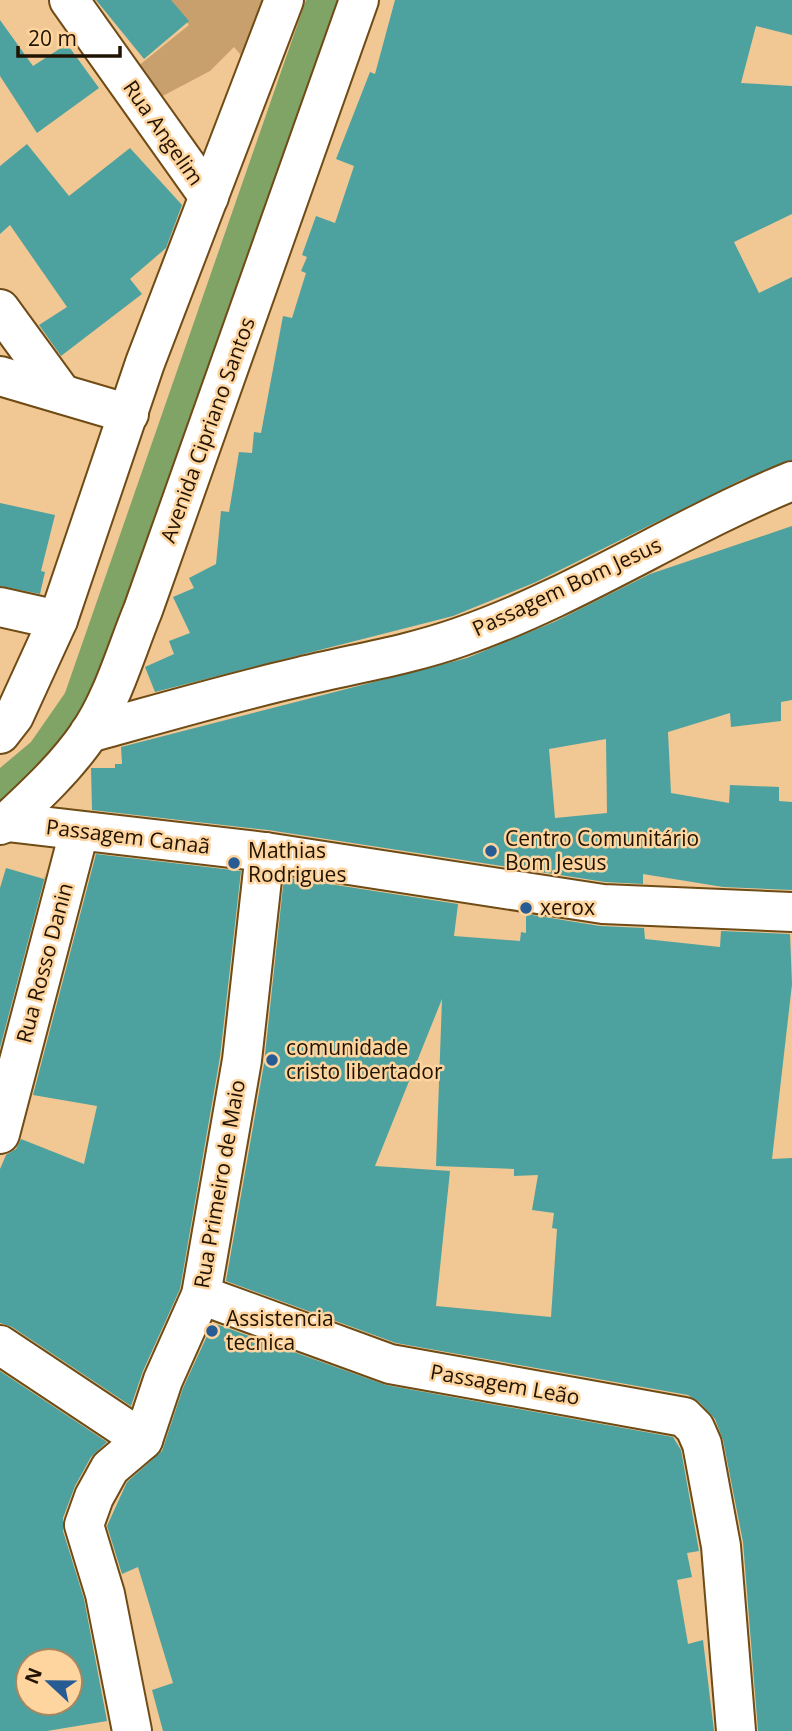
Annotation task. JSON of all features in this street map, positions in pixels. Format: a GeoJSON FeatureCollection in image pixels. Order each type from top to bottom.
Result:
{"type":"FeatureCollection","features":[{"type":"Feature","properties":{"kind":"street","name":"Rua Angelim"},"geometry":{"type":"LineString","coordinates":[[69,0],[209,197]]}},
{"type":"Feature","properties":{"kind":"street"},"geometry":{"type":"LineString","coordinates":[[0,734],[14,716],[58,620],[129,414],[284,0]]}},
{"type":"Feature","properties":{"kind":"street","name":"Avenida Cipriano Santos"},"geometry":{"type":"LineString","coordinates":[[3,824],[54,778],[89,733],[143,610],[359,0]]}},
{"type":"Feature","properties":{"kind":"street"},"geometry":{"type":"LineString","coordinates":[[0,309],[62,394]]}},
{"type":"Feature","properties":{"kind":"street"},"geometry":{"type":"LineString","coordinates":[[0,376],[129,414]]}},
{"type":"Feature","properties":{"kind":"street","name":"Passagem Bom Jesus"},"geometry":{"type":"LineString","coordinates":[[89,733],[226,694],[388,660],[461,636],[531,608],[736,504],[792,481]]}},
{"type":"Feature","properties":{"kind":"street"},"geometry":{"type":"LineString","coordinates":[[0,607],[58,620]]}},
{"type":"Feature","properties":{"kind":"street","name":"Passagem Canaã"},"geometry":{"type":"LineString","coordinates":[[3,824],[265,852],[603,904],[792,912]]}},
{"type":"Feature","properties":{"kind":"street","name":"Rua Rosso Danin"},"geometry":{"type":"LineString","coordinates":[[0,1134],[79,832]]}},
{"type":"Feature","properties":{"kind":"street","name":"Rua Primeiro de Maio"},"geometry":{"type":"LineString","coordinates":[[143,1440],[163,1380],[201,1295],[242,1060],[265,852]]}},
{"type":"Feature","properties":{"kind":"street","name":"Passagem Leão"},"geometry":{"type":"LineString","coordinates":[[201,1295],[390,1364],[684,1417],[695,1428],[702,1444],[722,1546],[736,1731]]}},
{"type":"Feature","properties":{"kind":"street"},"geometry":{"type":"LineString","coordinates":[[0,1345],[143,1440],[110,1468],[84,1525],[105,1594],[132,1731]]}},
{"type":"Feature","properties":{"kind":"shaded area"},"geometry":{"type":"Polygon","coordinates":[[[170,0],[278,0],[251,67],[234,47],[210,71],[155,100],[132,71],[189,25],[170,0]]]}},
{"type":"Feature","properties":{"kind":"shaded area"},"geometry":{"type":"Polygon","coordinates":[[[306,0],[348,0],[102,680],[65,752],[0,807],[0,768],[31,742],[65,693],[306,0]]]}},
{"type":"Feature","properties":{"kind":"building"},"geometry":{"type":"Polygon","coordinates":[[[96,0],[171,0],[189,21],[144,59],[96,0]]]}},
{"type":"Feature","properties":{"kind":"building"},"geometry":{"type":"Polygon","coordinates":[[[395,0],[792,0],[792,35],[756,26],[741,83],[792,86],[792,214],[734,242],[759,293],[792,277],[792,460],[741,480],[536,582],[453,616],[155,692],[145,667],[174,654],[169,641],[190,633],[173,597],[194,588],[189,578],[216,564],[221,511],[229,512],[239,452],[252,453],[254,432],[261,433],[283,316],[292,318],[306,273],[301,271],[307,257],[302,255],[316,216],[335,223],[354,166],[336,159],[370,72],[375,74],[395,0]]]}},
{"type":"Feature","properties":{"kind":"building"},"geometry":{"type":"Polygon","coordinates":[[[0,20],[33,66],[67,44],[99,88],[37,133],[0,76],[0,20]]]}},
{"type":"Feature","properties":{"kind":"building"},"geometry":{"type":"Polygon","coordinates":[[[27,144],[69,196],[130,148],[182,205],[166,248],[130,279],[142,294],[61,356],[39,325],[67,307],[10,225],[0,234],[0,166],[27,144]]]}},
{"type":"Feature","properties":{"kind":"building"},"geometry":{"type":"Polygon","coordinates":[[[0,503],[55,515],[41,571],[45,572],[40,594],[0,586],[0,503]]]}},
{"type":"Feature","properties":{"kind":"building"},"geometry":{"type":"Polygon","coordinates":[[[792,526],[792,700],[781,702],[781,721],[731,727],[730,713],[668,732],[671,793],[729,803],[730,785],[779,787],[779,801],[792,802],[792,890],[723,887],[643,874],[643,884],[605,882],[268,830],[92,810],[91,768],[115,768],[115,764],[122,764],[121,747],[467,658],[554,622],[650,574],[792,526]],[[606,739],[549,749],[555,818],[607,813],[606,739]]]}},
{"type":"Feature","properties":{"kind":"building"},"geometry":{"type":"Polygon","coordinates":[[[96,854],[241,871],[220,1057],[180,1289],[143,1371],[131,1406],[12,1327],[0,1323],[0,1169],[6,1155],[16,1149],[21,1139],[84,1164],[97,1106],[33,1095],[96,854]]]}},
{"type":"Feature","properties":{"kind":"building"},"geometry":{"type":"Polygon","coordinates":[[[6,868],[44,879],[46,873],[0,1048],[0,888],[6,868]]]}},
{"type":"Feature","properties":{"kind":"building"},"geometry":{"type":"Polygon","coordinates":[[[284,877],[458,904],[454,936],[520,941],[521,932],[526,933],[526,914],[600,926],[644,928],[645,939],[720,947],[721,931],[790,934],[792,984],[772,1159],[792,1158],[792,1731],[758,1731],[743,1542],[723,1440],[715,1419],[699,1402],[688,1395],[396,1343],[226,1281],[264,1064],[284,877]],[[442,999],[375,1166],[450,1171],[436,1306],[551,1317],[557,1229],[552,1228],[554,1213],[532,1210],[538,1175],[514,1176],[514,1169],[436,1166],[442,999]]]}},
{"type":"Feature","properties":{"kind":"building"},"geometry":{"type":"Polygon","coordinates":[[[213,1323],[386,1385],[673,1437],[681,1450],[699,1551],[687,1553],[692,1577],[677,1580],[688,1644],[703,1640],[714,1731],[163,1731],[152,1690],[173,1683],[138,1567],[122,1574],[107,1526],[127,1482],[162,1451],[183,1388],[213,1323]]]}},
{"type":"Feature","properties":{"kind":"building"},"geometry":{"type":"Polygon","coordinates":[[[0,1371],[107,1442],[91,1457],[75,1486],[63,1518],[63,1531],[84,1599],[107,1721],[47,1731],[0,1731],[0,1371]]]}},
{"type":"Feature","properties":{"kind":"place","name":"Centro Comunitário Bom Jesus"},"geometry":{"type":"Point","coordinates":[491,851]}},
{"type":"Feature","properties":{"kind":"place","name":"Mathias Rodrigues"},"geometry":{"type":"Point","coordinates":[234,863]}},
{"type":"Feature","properties":{"kind":"place","name":"xerox"},"geometry":{"type":"Point","coordinates":[526,908]}},
{"type":"Feature","properties":{"kind":"place","name":"comunidade cristo libertador"},"geometry":{"type":"Point","coordinates":[272,1060]}},
{"type":"Feature","properties":{"kind":"place","name":"Assistencia tecnica"},"geometry":{"type":"Point","coordinates":[212,1331]}}]}
